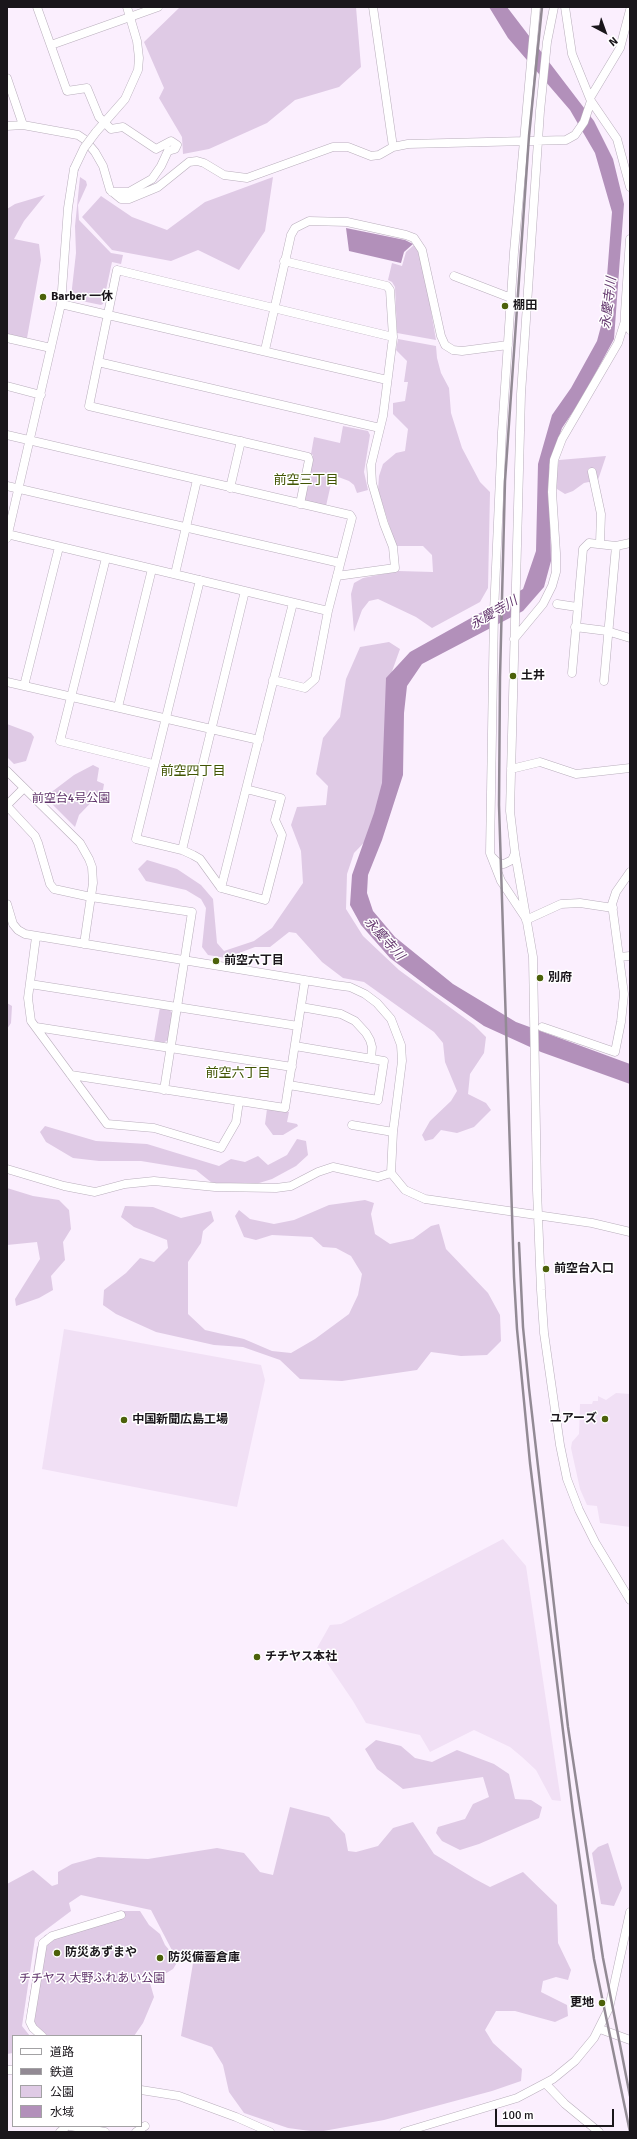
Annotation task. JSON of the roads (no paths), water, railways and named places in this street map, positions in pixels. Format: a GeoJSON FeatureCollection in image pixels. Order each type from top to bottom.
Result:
{"type":"FeatureCollection","features":[{"type":"Feature","properties":{"kind":"street"},"geometry":{"type":"LineString","coordinates":[[38,7],[66,83],[67,91],[87,88],[96,110],[105,123],[113,130],[117,127],[123,127],[156,149],[171,141],[177,145],[175,149],[168,151],[161,166],[152,179],[129,192],[112,192]]}},
{"type":"Feature","properties":{"kind":"street"},"geometry":{"type":"LineString","coordinates":[[127,7],[137,41],[140,58],[138,70],[125,99],[84,148],[71,177],[61,304],[7,536],[175,574],[328,611]]}},
{"type":"Feature","properties":{"kind":"street"},"geometry":{"type":"LineString","coordinates":[[51,45],[158,7]]}},
{"type":"Feature","properties":{"kind":"street"},"geometry":{"type":"LineString","coordinates":[[373,7],[393,147]]}},
{"type":"Feature","properties":{"kind":"street"},"geometry":{"type":"LineString","coordinates":[[526,920],[501,881],[490,853],[495,604],[502,432],[511,298],[536,7]]}},
{"type":"Feature","properties":{"kind":"street"},"geometry":{"type":"LineString","coordinates":[[554,7],[547,42],[538,140],[521,394],[510,811],[515,853],[533,957],[538,1216],[544,1333],[565,1468],[573,1495],[586,1527],[630,1600]]}},
{"type":"Feature","properties":{"kind":"street"},"geometry":{"type":"LineString","coordinates":[[565,7],[572,54],[591,99],[617,139],[630,187]]}},
{"type":"Feature","properties":{"kind":"street"},"geometry":{"type":"LineString","coordinates":[[7,126],[23,125],[70,132],[84,139],[95,152],[103,166],[106,181],[112,192],[122,199],[130,199],[145,194],[158,187],[189,162],[197,161],[204,163],[224,175],[247,178],[333,147],[348,146],[371,156],[379,155],[393,147],[417,143],[566,140],[575,135],[584,122],[591,99],[620,48],[630,10]]}},
{"type":"Feature","properties":{"kind":"street"},"geometry":{"type":"LineString","coordinates":[[7,78],[23,125]]}},
{"type":"Feature","properties":{"kind":"street"},"geometry":{"type":"LineString","coordinates":[[265,350],[291,235],[295,228],[309,221],[347,222],[414,238],[422,250],[441,336],[445,345],[453,350],[462,351],[508,345]]}},
{"type":"Feature","properties":{"kind":"street"},"geometry":{"type":"LineString","coordinates":[[514,640],[543,604],[552,586],[556,572],[552,492],[554,460],[562,439],[618,343],[625,321],[626,282],[630,239]]}},
{"type":"Feature","properties":{"kind":"street"},"geometry":{"type":"LineString","coordinates":[[284,261],[387,286],[390,290],[393,337],[380,428],[371,465],[372,483],[384,524],[393,547],[395,568],[337,576]]}},
{"type":"Feature","properties":{"kind":"street"},"geometry":{"type":"LineString","coordinates":[[300,504],[309,460],[308,457],[89,406],[117,270],[393,337]]}},
{"type":"Feature","properties":{"kind":"street"},"geometry":{"type":"LineString","coordinates":[[454,276],[511,298]]}},
{"type":"Feature","properties":{"kind":"street"},"geometry":{"type":"LineString","coordinates":[[61,304],[265,350],[388,380]]}},
{"type":"Feature","properties":{"kind":"street"},"geometry":{"type":"LineString","coordinates":[[625,321],[630,330]]}},
{"type":"Feature","properties":{"kind":"street"},"geometry":{"type":"LineString","coordinates":[[7,338],[51,348]]}},
{"type":"Feature","properties":{"kind":"street"},"geometry":{"type":"LineString","coordinates":[[98,362],[380,428]]}},
{"type":"Feature","properties":{"kind":"street"},"geometry":{"type":"LineString","coordinates":[[7,386],[41,395]]}},
{"type":"Feature","properties":{"kind":"street"},"geometry":{"type":"LineString","coordinates":[[7,434],[196,480],[350,515],[352,518],[328,611],[315,679],[305,688],[273,680]]}},
{"type":"Feature","properties":{"kind":"street"},"geometry":{"type":"LineString","coordinates":[[230,488],[241,441]]}},
{"type":"Feature","properties":{"kind":"street"},"geometry":{"type":"LineString","coordinates":[[592,472],[600,514],[600,543]]}},
{"type":"Feature","properties":{"kind":"street"},"geometry":{"type":"LineString","coordinates":[[175,574],[196,480]]}},
{"type":"Feature","properties":{"kind":"street"},"geometry":{"type":"LineString","coordinates":[[7,486],[340,563]]}},
{"type":"Feature","properties":{"kind":"street"},"geometry":{"type":"LineString","coordinates":[[572,673],[583,549],[589,542],[616,546],[630,543]]}},
{"type":"Feature","properties":{"kind":"street"},"geometry":{"type":"LineString","coordinates":[[604,681],[607,631],[616,546]]}},
{"type":"Feature","properties":{"kind":"street"},"geometry":{"type":"LineString","coordinates":[[24,686],[59,547]]}},
{"type":"Feature","properties":{"kind":"street"},"geometry":{"type":"LineString","coordinates":[[106,558],[60,741],[153,764]]}},
{"type":"Feature","properties":{"kind":"street"},"geometry":{"type":"LineString","coordinates":[[118,707],[152,569]]}},
{"type":"Feature","properties":{"kind":"street"},"geometry":{"type":"LineString","coordinates":[[200,580],[153,764],[136,839],[182,850],[200,859],[221,888],[265,900],[282,835],[276,820],[281,798],[246,789]]}},
{"type":"Feature","properties":{"kind":"street"},"geometry":{"type":"LineString","coordinates":[[182,850],[245,591]]}},
{"type":"Feature","properties":{"kind":"street"},"geometry":{"type":"LineString","coordinates":[[221,888],[292,603]]}},
{"type":"Feature","properties":{"kind":"street"},"geometry":{"type":"LineString","coordinates":[[557,604],[577,606]]}},
{"type":"Feature","properties":{"kind":"street"},"geometry":{"type":"LineString","coordinates":[[575,627],[607,631],[630,638]]}},
{"type":"Feature","properties":{"kind":"street"},"geometry":{"type":"LineString","coordinates":[[7,682],[259,740]]}},
{"type":"Feature","properties":{"kind":"street"},"geometry":{"type":"LineString","coordinates":[[511,769],[540,762],[576,774],[630,768]]}},
{"type":"Feature","properties":{"kind":"street"},"geometry":{"type":"LineString","coordinates":[[7,771],[84,850],[92,867],[93,883],[84,944]]}},
{"type":"Feature","properties":{"kind":"street"},"geometry":{"type":"LineString","coordinates":[[24,788],[7,805],[35,836],[50,884],[54,889],[91,897],[192,912],[164,1090]]}},
{"type":"Feature","properties":{"kind":"street"},"geometry":{"type":"LineString","coordinates":[[490,853],[495,862],[504,864],[512,860],[515,853]]}},
{"type":"Feature","properties":{"kind":"street"},"geometry":{"type":"LineString","coordinates":[[542,1027],[614,1052],[623,1008],[623,979],[613,908],[616,892],[630,872]]}},
{"type":"Feature","properties":{"kind":"street"},"geometry":{"type":"LineString","coordinates":[[526,920],[561,904],[580,903],[613,908]]}},
{"type":"Feature","properties":{"kind":"street"},"geometry":{"type":"LineString","coordinates":[[7,904],[13,924],[18,930],[36,937],[305,980],[350,988],[365,994],[383,1009],[394,1026],[402,1054],[393,1132],[391,1173],[405,1190],[418,1197],[607,1226],[630,1232]]}},
{"type":"Feature","properties":{"kind":"street"},"geometry":{"type":"LineString","coordinates":[[36,937],[30,984],[29,1006],[31,1021],[107,1124],[154,1128],[222,1148],[236,1122],[239,1101]]}},
{"type":"Feature","properties":{"kind":"street"},"geometry":{"type":"LineString","coordinates":[[619,957],[630,956]]}},
{"type":"Feature","properties":{"kind":"street"},"geometry":{"type":"LineString","coordinates":[[71,1076],[285,1108],[305,980]]}},
{"type":"Feature","properties":{"kind":"street"},"geometry":{"type":"LineString","coordinates":[[30,984],[298,1026]]}},
{"type":"Feature","properties":{"kind":"street"},"geometry":{"type":"LineString","coordinates":[[301,1007],[341,1014],[355,1021],[370,1040],[372,1047],[371,1058]]}},
{"type":"Feature","properties":{"kind":"street"},"geometry":{"type":"LineString","coordinates":[[36,1027],[292,1067]]}},
{"type":"Feature","properties":{"kind":"street"},"geometry":{"type":"LineString","coordinates":[[289,1085],[378,1100],[384,1061],[295,1046]]}},
{"type":"Feature","properties":{"kind":"street"},"geometry":{"type":"LineString","coordinates":[[352,1126],[393,1132]]}},
{"type":"Feature","properties":{"kind":"street"},"geometry":{"type":"LineString","coordinates":[[7,1169],[64,1186],[95,1192],[125,1184],[154,1181],[215,1188],[276,1188],[290,1186],[318,1172],[332,1167],[378,1177],[391,1173]]}},
{"type":"Feature","properties":{"kind":"street"},"geometry":{"type":"LineString","coordinates":[[404,2132],[510,2100],[546,2084],[580,2055],[600,2029],[612,1998],[630,1912]]}},
{"type":"Feature","properties":{"kind":"street"},"geometry":{"type":"LineString","coordinates":[[40,2035],[37,2033],[30,2022],[43,1943],[52,1936],[121,1915]]}},
{"type":"Feature","properties":{"kind":"street"},"geometry":{"type":"LineString","coordinates":[[600,2029],[630,2040]]}},
{"type":"Feature","properties":{"kind":"street"},"geometry":{"type":"LineString","coordinates":[[546,2084],[565,2104],[599,2132]]}},
{"type":"Feature","properties":{"kind":"street"},"geometry":{"type":"LineString","coordinates":[[142,2090],[179,2096],[236,2117],[270,2132]]}},
{"type":"Feature","properties":{"kind":"street"},"geometry":{"type":"LineString","coordinates":[[136,2132],[145,2126]]}},
{"type":"Feature","properties":{"kind":"street"},"geometry":{"type":"LineString","coordinates":[[74,2127],[105,2132]]}},
{"type":"Feature","properties":{"kind":"water","name":"永慶寺川"},"geometry":{"type":"Polygon","coordinates":[[[489,7],[507,7],[594,121],[613,159],[624,204],[614,339],[581,400],[562,428],[549,466],[551,561],[544,587],[523,611],[422,664],[407,686],[404,713],[403,775],[382,840],[368,875],[367,893],[373,911],[395,937],[453,984],[516,1022],[630,1064],[630,1084],[541,1052],[484,1026],[390,958],[361,925],[350,905],[352,875],[374,813],[382,783],[386,678],[410,652],[523,589],[536,551],[538,464],[552,415],[571,388],[597,341],[604,315],[612,212],[595,153],[570,110],[508,38],[489,7]]]}},
{"type":"Feature","properties":{"kind":"water"},"geometry":{"type":"Polygon","coordinates":[[[346,228],[405,240],[413,244],[404,252],[401,263],[349,251],[346,228]]]}},
{"type":"Feature","properties":{"kind":"railway"},"geometry":{"type":"LineString","coordinates":[[542,7],[529,136],[505,481],[500,677],[499,805],[514,1277],[517,1329],[530,1463],[573,1812],[594,1959],[630,2132]]}},
{"type":"Feature","properties":{"kind":"railway"},"geometry":{"type":"LineString","coordinates":[[519,1243],[523,1327],[529,1388],[568,1727],[603,1958],[630,2096]]}},
{"type":"Feature","properties":{"kind":"place","name":"Barber 一休"},"geometry":{"type":"Point","coordinates":[43,297]}},
{"type":"Feature","properties":{"kind":"place","name":"棚田"},"geometry":{"type":"Point","coordinates":[505,306]}},
{"type":"Feature","properties":{"kind":"place","name":"土井"},"geometry":{"type":"Point","coordinates":[513,676]}},
{"type":"Feature","properties":{"kind":"place","name":"前空六丁目"},"geometry":{"type":"Point","coordinates":[216,961]}},
{"type":"Feature","properties":{"kind":"place","name":"別府"},"geometry":{"type":"Point","coordinates":[540,978]}},
{"type":"Feature","properties":{"kind":"place","name":"前空台入口"},"geometry":{"type":"Point","coordinates":[546,1269]}},
{"type":"Feature","properties":{"kind":"place","name":"ユアーズ"},"geometry":{"type":"Point","coordinates":[605,1419]}},
{"type":"Feature","properties":{"kind":"place","name":"中国新聞広島工場"},"geometry":{"type":"Point","coordinates":[124,1420]}},
{"type":"Feature","properties":{"kind":"place","name":"チチヤス本社"},"geometry":{"type":"Point","coordinates":[257,1657]}},
{"type":"Feature","properties":{"kind":"place","name":"防災あずまや"},"geometry":{"type":"Point","coordinates":[57,1953]}},
{"type":"Feature","properties":{"kind":"place","name":"防災備蓄倉庫"},"geometry":{"type":"Point","coordinates":[160,1958]}},
{"type":"Feature","properties":{"kind":"place","name":"更地"},"geometry":{"type":"Point","coordinates":[602,2003]}},
{"type":"Feature","properties":{"kind":"district","name":"前空三丁目"},"geometry":{"type":"Point","coordinates":[306,481]}},
{"type":"Feature","properties":{"kind":"district","name":"前空四丁目"},"geometry":{"type":"Point","coordinates":[193,772]}},
{"type":"Feature","properties":{"kind":"district","name":"前空六丁目"},"geometry":{"type":"Point","coordinates":[238,1074]}},
{"type":"Feature","properties":{"kind":"park label","name":"前空台4号公園"},"geometry":{"type":"Point","coordinates":[71,799]}},
{"type":"Feature","properties":{"kind":"park label","name":"チチヤス 大野ふれあい公園"},"geometry":{"type":"Point","coordinates":[92,1979]}}]}
